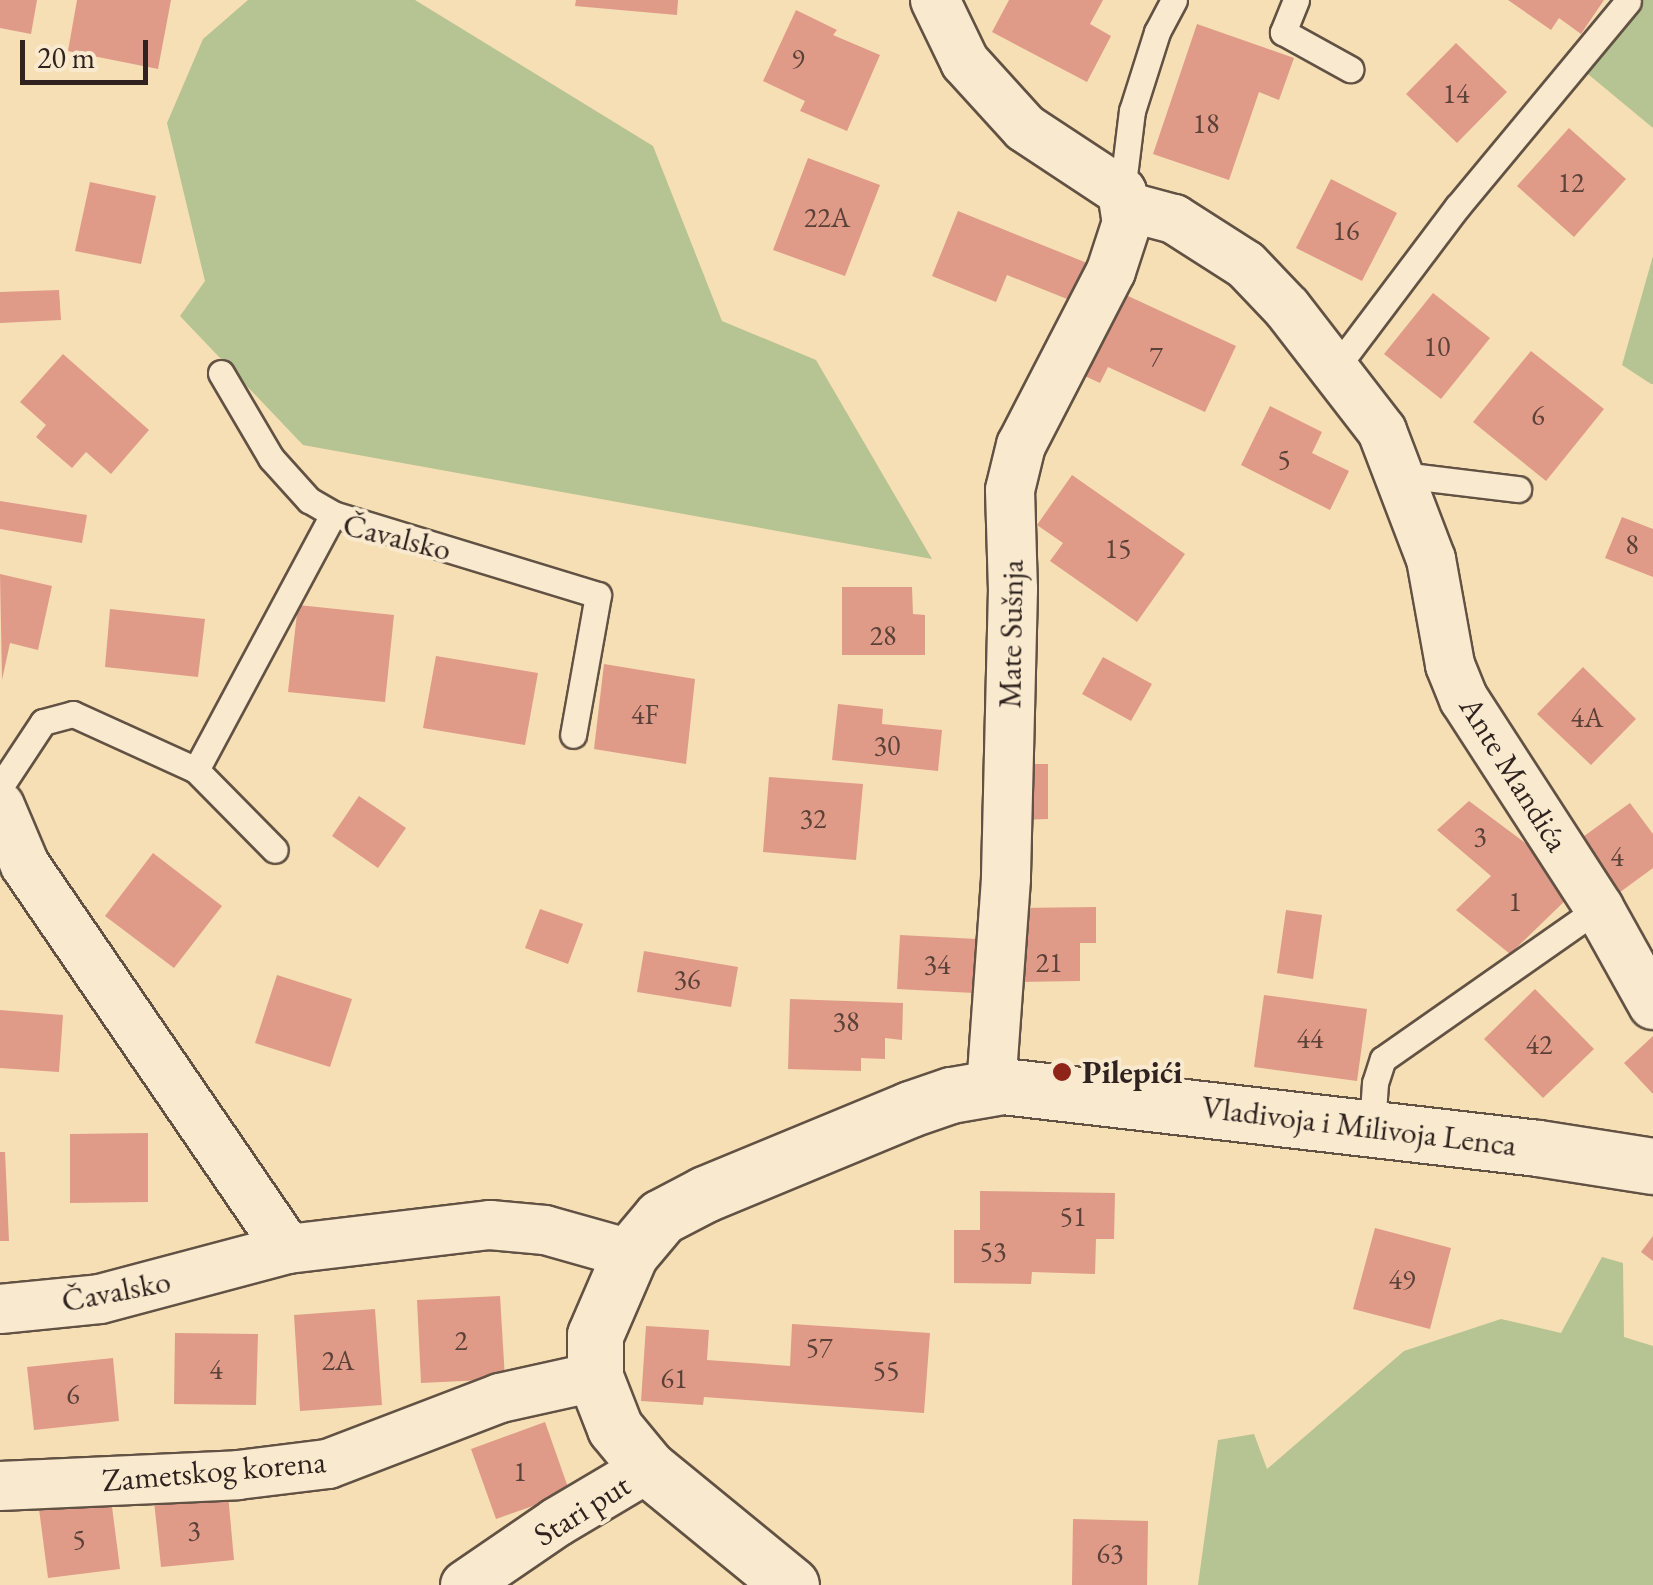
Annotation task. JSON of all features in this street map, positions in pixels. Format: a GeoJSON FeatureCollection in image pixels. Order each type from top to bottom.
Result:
{"type":"FeatureCollection","features":[{"type":"Feature","properties":{"kind":"street","name":"Ante Mandića"},"geometry":{"type":"LineString","coordinates":[[935,0],[965,62],[1025,128],[1124,199],[1174,219],[1246,265],[1382,430],[1431,558],[1450,666],[1464,699],[1600,908],[1653,1005]]}},
{"type":"Feature","properties":{"kind":"street","name":"Mate Sušnja"},"geometry":{"type":"LineString","coordinates":[[991,1087],[1006,879],[1014,589],[1010,490],[1021,446],[1112,271],[1127,222],[1124,199]]}},
{"type":"Feature","properties":{"kind":"street"},"geometry":{"type":"LineString","coordinates":[[0,806],[25,865],[288,1249]]}},
{"type":"Feature","properties":{"kind":"street","name":"Vladivoja i Milivoja Lenca"},"geometry":{"type":"LineString","coordinates":[[792,1585],[648,1468],[615,1428],[595,1377],[595,1336],[630,1254],[661,1218],[705,1194],[910,1109],[991,1087],[1372,1128],[1653,1166]]}},
{"type":"Feature","properties":{"kind":"street","name":"Čavalsko"},"geometry":{"type":"LineString","coordinates":[[0,1309],[100,1299],[288,1249],[490,1225],[545,1230],[630,1254]]}},
{"type":"Feature","properties":{"kind":"street","name":"Zametskog korena"},"geometry":{"type":"LineString","coordinates":[[0,1486],[238,1474],[328,1464],[500,1398],[595,1377]]}},
{"type":"Feature","properties":{"kind":"street","name":"Stari put"},"geometry":{"type":"LineString","coordinates":[[465,1585],[557,1522],[648,1468]]}},
{"type":"Feature","properties":{"kind":"lane","name":"Mate Sušnja"},"geometry":{"type":"LineString","coordinates":[[1124,199],[1132,111],[1158,32],[1174,0]]}},
{"type":"Feature","properties":{"kind":"lane"},"geometry":{"type":"LineString","coordinates":[[1296,0],[1283,32],[1350,68]]}},
{"type":"Feature","properties":{"kind":"lane"},"geometry":{"type":"LineString","coordinates":[[1335,369],[1458,206],[1628,1]]}},
{"type":"Feature","properties":{"kind":"lane"},"geometry":{"type":"LineString","coordinates":[[221,374],[270,458],[309,500],[334,514]]}},
{"type":"Feature","properties":{"kind":"lane"},"geometry":{"type":"LineString","coordinates":[[1402,475],[1518,489]]}},
{"type":"Feature","properties":{"kind":"lane","name":"Čavalsko"},"geometry":{"type":"LineString","coordinates":[[196,770],[334,514],[598,594],[573,735]]}},
{"type":"Feature","properties":{"kind":"lane"},"geometry":{"type":"LineString","coordinates":[[0,787],[43,722],[72,714],[196,770],[275,850]]}},
{"type":"Feature","properties":{"kind":"lane"},"geometry":{"type":"LineString","coordinates":[[1372,1128],[1375,1083],[1382,1058],[1600,908]]}},
{"type":"Feature","properties":{"kind":"green space"},"geometry":{"type":"Polygon","coordinates":[[[248,0],[415,0],[653,146],[722,321],[816,360],[932,559],[303,445],[180,316],[205,281],[167,123],[203,39],[248,0]]]}},
{"type":"Feature","properties":{"kind":"green space"},"geometry":{"type":"Polygon","coordinates":[[[1616,0],[1653,0],[1653,128],[1571,60],[1616,0]]]}},
{"type":"Feature","properties":{"kind":"green space"},"geometry":{"type":"Polygon","coordinates":[[[1653,256],[1653,384],[1651,384],[1622,365],[1653,256]]]}},
{"type":"Feature","properties":{"kind":"green space"},"geometry":{"type":"Polygon","coordinates":[[[1602,1257],[1623,1263],[1624,1337],[1653,1346],[1653,1585],[1198,1585],[1218,1440],[1254,1434],[1267,1469],[1404,1351],[1501,1319],[1561,1333],[1602,1257]]]}},
{"type":"Feature","properties":{"kind":"building"},"geometry":{"type":"Polygon","coordinates":[[[0,0],[37,0],[31,34],[0,28],[0,0]]]}},
{"type":"Feature","properties":{"kind":"building"},"geometry":{"type":"Polygon","coordinates":[[[77,0],[171,0],[158,69],[68,51],[77,0]]]}},
{"type":"Feature","properties":{"kind":"building"},"geometry":{"type":"Polygon","coordinates":[[[576,0],[678,0],[677,15],[575,6],[576,0]]]}},
{"type":"Feature","properties":{"kind":"building"},"geometry":{"type":"Polygon","coordinates":[[[1009,0],[1103,0],[1090,24],[1111,36],[1087,82],[992,32],[1009,0]]]}},
{"type":"Feature","properties":{"kind":"building"},"geometry":{"type":"Polygon","coordinates":[[[1508,0],[1604,0],[1581,34],[1559,18],[1551,30],[1508,0]]]}},
{"type":"Feature","properties":{"kind":"building"},"geometry":{"type":"Polygon","coordinates":[[[796,10],[837,30],[833,35],[880,55],[847,131],[800,111],[805,101],[763,81],[796,10]]]}},
{"type":"Feature","properties":{"kind":"building"},"geometry":{"type":"Polygon","coordinates":[[[1197,24],[1294,58],[1279,100],[1259,92],[1229,180],[1153,154],[1197,24]]]}},
{"type":"Feature","properties":{"kind":"building"},"geometry":{"type":"Polygon","coordinates":[[[1456,43],[1507,92],[1457,143],[1406,94],[1456,43]]]}},
{"type":"Feature","properties":{"kind":"building"},"geometry":{"type":"Polygon","coordinates":[[[1569,128],[1626,179],[1574,237],[1517,186],[1569,128]]]}},
{"type":"Feature","properties":{"kind":"building"},"geometry":{"type":"Polygon","coordinates":[[[808,158],[880,185],[845,276],[773,250],[808,158]]]}},
{"type":"Feature","properties":{"kind":"building"},"geometry":{"type":"Polygon","coordinates":[[[1331,179],[1397,213],[1362,281],[1296,248],[1331,179]]]}},
{"type":"Feature","properties":{"kind":"building"},"geometry":{"type":"Polygon","coordinates":[[[90,182],[156,196],[141,264],[75,251],[90,182]]]}},
{"type":"Feature","properties":{"kind":"building"},"geometry":{"type":"Polygon","coordinates":[[[958,211],[1087,263],[1072,301],[1007,275],[996,302],[932,276],[958,211]]]}},
{"type":"Feature","properties":{"kind":"building"},"geometry":{"type":"Polygon","coordinates":[[[1113,289],[1236,346],[1205,412],[1108,367],[1100,383],[1074,371],[1113,289]]]}},
{"type":"Feature","properties":{"kind":"building"},"geometry":{"type":"Polygon","coordinates":[[[59,290],[61,320],[0,323],[0,292],[59,290]]]}},
{"type":"Feature","properties":{"kind":"building"},"geometry":{"type":"Polygon","coordinates":[[[1433,293],[1490,338],[1441,399],[1384,354],[1433,293]]]}},
{"type":"Feature","properties":{"kind":"building"},"geometry":{"type":"Polygon","coordinates":[[[1531,351],[1604,409],[1546,481],[1473,422],[1531,351]]]}},
{"type":"Feature","properties":{"kind":"building"},"geometry":{"type":"Polygon","coordinates":[[[63,354],[149,430],[111,474],[86,452],[72,468],[36,437],[46,425],[20,402],[63,354]]]}},
{"type":"Feature","properties":{"kind":"building"},"geometry":{"type":"Polygon","coordinates":[[[1270,406],[1322,432],[1312,453],[1349,471],[1330,510],[1241,465],[1270,406]]]}},
{"type":"Feature","properties":{"kind":"building"},"geometry":{"type":"Polygon","coordinates":[[[1072,475],[1185,554],[1137,622],[1050,561],[1063,543],[1037,525],[1072,475]]]}},
{"type":"Feature","properties":{"kind":"building"},"geometry":{"type":"Polygon","coordinates":[[[0,501],[87,515],[82,543],[0,529],[0,501]]]}},
{"type":"Feature","properties":{"kind":"building"},"geometry":{"type":"Polygon","coordinates":[[[1622,517],[1653,529],[1653,577],[1605,558],[1622,517]]]}},
{"type":"Feature","properties":{"kind":"building"},"geometry":{"type":"Polygon","coordinates":[[[0,574],[52,586],[38,650],[10,643],[2,680],[0,574]]]}},
{"type":"Feature","properties":{"kind":"building"},"geometry":{"type":"Polygon","coordinates":[[[842,587],[912,587],[913,614],[925,615],[925,655],[842,655],[842,587]]]}},
{"type":"Feature","properties":{"kind":"building"},"geometry":{"type":"Polygon","coordinates":[[[298,605],[394,615],[385,702],[288,692],[298,605]]]}},
{"type":"Feature","properties":{"kind":"building"},"geometry":{"type":"Polygon","coordinates":[[[110,609],[205,619],[198,677],[105,667],[110,609]]]}},
{"type":"Feature","properties":{"kind":"building"},"geometry":{"type":"Polygon","coordinates":[[[436,656],[538,673],[525,745],[423,728],[436,656]]]}},
{"type":"Feature","properties":{"kind":"building"},"geometry":{"type":"Polygon","coordinates":[[[1103,657],[1152,684],[1131,721],[1082,694],[1103,657]]]}},
{"type":"Feature","properties":{"kind":"building"},"geometry":{"type":"Polygon","coordinates":[[[604,664],[695,679],[686,764],[594,749],[604,664]]]}},
{"type":"Feature","properties":{"kind":"building"},"geometry":{"type":"Polygon","coordinates":[[[1583,667],[1636,719],[1591,765],[1537,714],[1583,667]]]}},
{"type":"Feature","properties":{"kind":"building"},"geometry":{"type":"Polygon","coordinates":[[[838,704],[883,709],[882,724],[942,730],[938,771],[832,760],[838,704]]]}},
{"type":"Feature","properties":{"kind":"building"},"geometry":{"type":"Polygon","coordinates":[[[1017,764],[1048,764],[1048,819],[1017,820],[1017,764]]]}},
{"type":"Feature","properties":{"kind":"building"},"geometry":{"type":"Polygon","coordinates":[[[769,777],[863,784],[856,860],[763,852],[769,777]]]}},
{"type":"Feature","properties":{"kind":"building"},"geometry":{"type":"Polygon","coordinates":[[[359,796],[406,828],[378,868],[332,836],[359,796]]]}},
{"type":"Feature","properties":{"kind":"building"},"geometry":{"type":"Polygon","coordinates":[[[1469,801],[1524,842],[1574,892],[1510,954],[1456,910],[1491,876],[1437,830],[1469,801]]]}},
{"type":"Feature","properties":{"kind":"building"},"geometry":{"type":"Polygon","coordinates":[[[1630,803],[1653,834],[1653,868],[1612,898],[1573,844],[1630,803]]]}},
{"type":"Feature","properties":{"kind":"building"},"geometry":{"type":"Polygon","coordinates":[[[153,853],[222,906],[174,968],[105,916],[153,853]]]}},
{"type":"Feature","properties":{"kind":"building"},"geometry":{"type":"Polygon","coordinates":[[[1096,907],[1096,943],[1080,943],[1080,981],[1018,982],[1018,908],[1096,907]]]}},
{"type":"Feature","properties":{"kind":"building"},"geometry":{"type":"Polygon","coordinates":[[[540,909],[583,924],[568,964],[525,948],[540,909]]]}},
{"type":"Feature","properties":{"kind":"building"},"geometry":{"type":"Polygon","coordinates":[[[1286,910],[1322,915],[1313,979],[1277,973],[1286,910]]]}},
{"type":"Feature","properties":{"kind":"building"},"geometry":{"type":"Polygon","coordinates":[[[900,935],[977,939],[974,993],[897,989],[900,935]]]}},
{"type":"Feature","properties":{"kind":"building"},"geometry":{"type":"Polygon","coordinates":[[[644,951],[738,967],[731,1007],[637,992],[644,951]]]}},
{"type":"Feature","properties":{"kind":"building"},"geometry":{"type":"Polygon","coordinates":[[[277,975],[352,999],[330,1067],[255,1043],[277,975]]]}},
{"type":"Feature","properties":{"kind":"building"},"geometry":{"type":"Polygon","coordinates":[[[1535,989],[1594,1049],[1543,1098],[1484,1039],[1535,989]]]}},
{"type":"Feature","properties":{"kind":"building"},"geometry":{"type":"Polygon","coordinates":[[[1264,995],[1367,1009],[1357,1081],[1254,1067],[1264,995]]]}},
{"type":"Feature","properties":{"kind":"building"},"geometry":{"type":"Polygon","coordinates":[[[790,999],[903,1003],[902,1040],[885,1038],[885,1059],[861,1058],[861,1071],[788,1069],[790,999]]]}},
{"type":"Feature","properties":{"kind":"building"},"geometry":{"type":"Polygon","coordinates":[[[0,1010],[63,1015],[59,1072],[0,1068],[0,1010]]]}},
{"type":"Feature","properties":{"kind":"building"},"geometry":{"type":"Polygon","coordinates":[[[1653,1036],[1653,1094],[1624,1063],[1653,1036]]]}},
{"type":"Feature","properties":{"kind":"building"},"geometry":{"type":"Polygon","coordinates":[[[148,1133],[148,1202],[70,1203],[70,1134],[148,1133]]]}},
{"type":"Feature","properties":{"kind":"building"},"geometry":{"type":"Polygon","coordinates":[[[0,1152],[5,1152],[9,1241],[0,1241],[0,1152]]]}},
{"type":"Feature","properties":{"kind":"building"},"geometry":{"type":"Polygon","coordinates":[[[980,1191],[1115,1193],[1114,1239],[1096,1239],[1095,1274],[1032,1272],[1031,1284],[954,1283],[954,1230],[980,1230],[980,1191]]]}},
{"type":"Feature","properties":{"kind":"building"},"geometry":{"type":"Polygon","coordinates":[[[1375,1228],[1451,1248],[1430,1329],[1353,1309],[1375,1228]]]}},
{"type":"Feature","properties":{"kind":"building"},"geometry":{"type":"Polygon","coordinates":[[[1653,1236],[1653,1261],[1641,1252],[1653,1236]]]}},
{"type":"Feature","properties":{"kind":"building"},"geometry":{"type":"Polygon","coordinates":[[[500,1296],[505,1379],[421,1383],[417,1300],[500,1296]]]}},
{"type":"Feature","properties":{"kind":"building"},"geometry":{"type":"Polygon","coordinates":[[[375,1309],[382,1405],[300,1411],[294,1315],[375,1309]]]}},
{"type":"Feature","properties":{"kind":"building"},"geometry":{"type":"Polygon","coordinates":[[[792,1324],[930,1333],[924,1413],[704,1397],[703,1405],[641,1401],[646,1326],[709,1330],[707,1360],[790,1366],[792,1324]]]}},
{"type":"Feature","properties":{"kind":"building"},"geometry":{"type":"Polygon","coordinates":[[[175,1333],[258,1334],[256,1405],[174,1404],[175,1333]]]}},
{"type":"Feature","properties":{"kind":"building"},"geometry":{"type":"Polygon","coordinates":[[[113,1358],[119,1421],[34,1430],[27,1367],[113,1358]]]}},
{"type":"Feature","properties":{"kind":"building"},"geometry":{"type":"Polygon","coordinates":[[[545,1422],[570,1493],[496,1519],[471,1449],[545,1422]]]}},
{"type":"Feature","properties":{"kind":"building"},"geometry":{"type":"Polygon","coordinates":[[[228,1494],[234,1560],[161,1567],[154,1501],[228,1494]]]}},
{"type":"Feature","properties":{"kind":"building"},"geometry":{"type":"Polygon","coordinates":[[[111,1499],[120,1569],[48,1578],[39,1509],[111,1499]]]}},
{"type":"Feature","properties":{"kind":"building"},"geometry":{"type":"Polygon","coordinates":[[[1073,1519],[1148,1521],[1147,1585],[1072,1585],[1073,1519]]]}},
{"type":"Feature","properties":{"kind":"place","name":"Pilepići"},"geometry":{"type":"Point","coordinates":[1062,1072]}}]}
